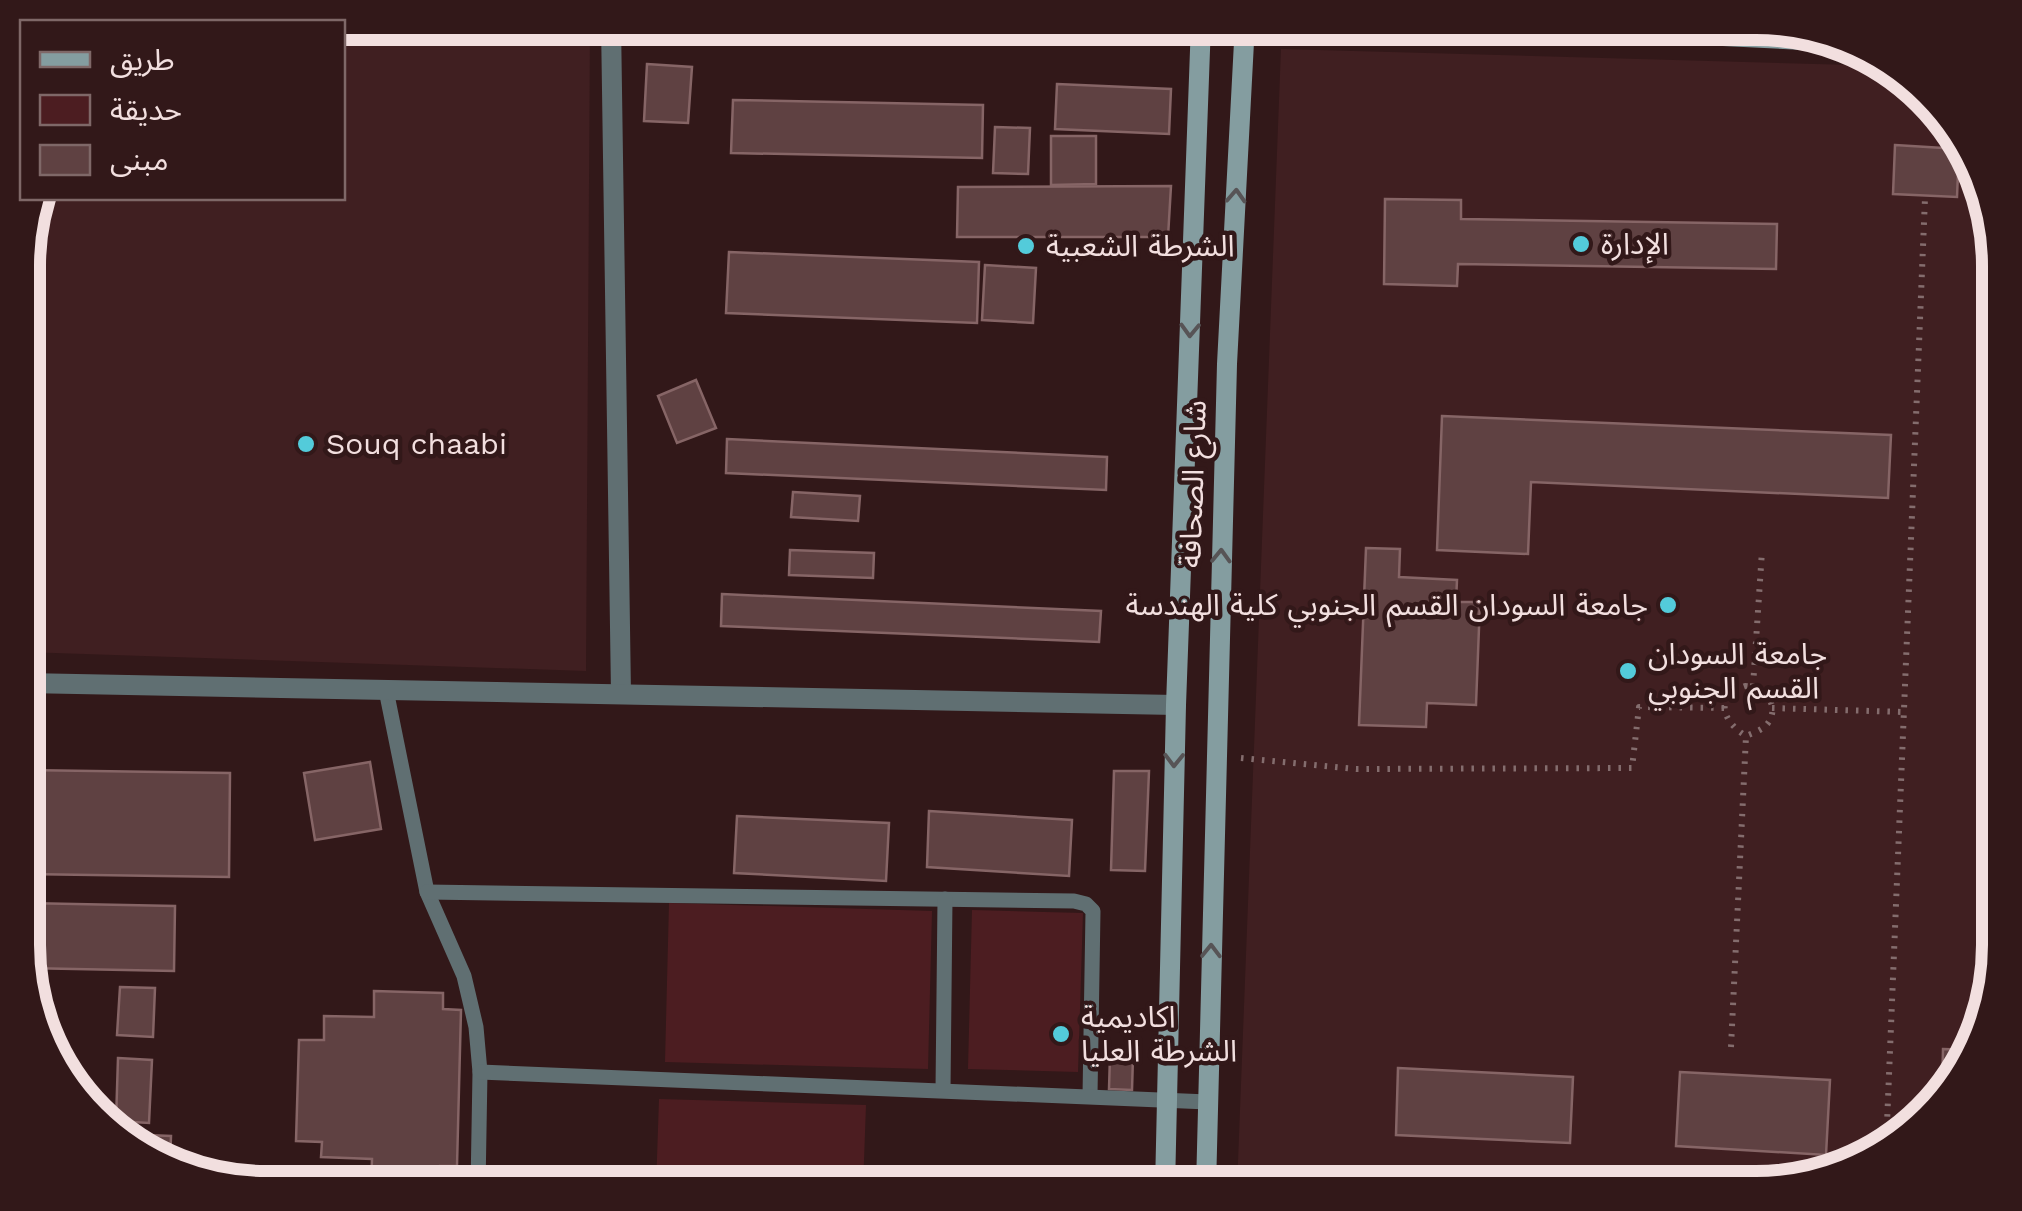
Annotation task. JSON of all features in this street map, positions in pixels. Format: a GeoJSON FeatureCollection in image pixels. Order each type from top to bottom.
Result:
{"type":"FeatureCollection","features":[{"type":"Feature","properties":{"kind":"main road","name":"شارع الصحافة"},"geometry":{"type":"LineString","coordinates":[[1165,1171],[1176,705],[1200,40]]}},
{"type":"Feature","properties":{"kind":"main road","name":"شارع الصحافة"},"geometry":{"type":"LineString","coordinates":[[1206,1171],[1227,364],[1244,40]]}},
{"type":"Feature","properties":{"kind":"street"},"geometry":{"type":"LineString","coordinates":[[611,40],[621,694]]}},
{"type":"Feature","properties":{"kind":"street"},"geometry":{"type":"LineString","coordinates":[[40,683],[1176,705]]}},
{"type":"Feature","properties":{"kind":"lane"},"geometry":{"type":"LineString","coordinates":[[386,690],[427,892],[464,976],[476,1027],[480,1072],[478,1171]]}},
{"type":"Feature","properties":{"kind":"lane"},"geometry":{"type":"LineString","coordinates":[[427,892],[1086,904],[1093,911],[1090,1096]]}},
{"type":"Feature","properties":{"kind":"lane"},"geometry":{"type":"LineString","coordinates":[[943,1090],[945,899]]}},
{"type":"Feature","properties":{"kind":"lane"},"geometry":{"type":"LineString","coordinates":[[480,1072],[1208,1102]]}},
{"type":"Feature","properties":{"kind":"path"},"geometry":{"type":"LineString","coordinates":[[1887,1129],[1925,198]]}},
{"type":"Feature","properties":{"kind":"path"},"geometry":{"type":"LineString","coordinates":[[1753,686],[1762,551]]}},
{"type":"Feature","properties":{"kind":"path"},"geometry":{"type":"LineString","coordinates":[[1731,1046],[1746,736],[1768,723],[1772,708],[1766,694],[1753,686],[1737,688],[1724,708],[1728,723],[1746,736]]}},
{"type":"Feature","properties":{"kind":"path"},"geometry":{"type":"LineString","coordinates":[[1215,755],[1356,769],[1632,768],[1639,707],[1724,708]]}},
{"type":"Feature","properties":{"kind":"path"},"geometry":{"type":"LineString","coordinates":[[1772,708],[1904,712]]}},
{"type":"Feature","properties":{"kind":"shaded area","name":"Souq chaabi"},"geometry":{"type":"Polygon","coordinates":[[[345,40],[590,40],[586,671],[40,653],[40,266],[50,200],[345,200],[345,40]]]}},
{"type":"Feature","properties":{"kind":"shaded area","name":"جامعة السودان القسم الجنوبي كلية الهندسة"},"geometry":{"type":"Polygon","coordinates":[[[1281,49],[1859,65],[1869,70],[1916,106],[1952,153],[1970,193],[1982,251],[1982,960],[1970,1018],[1952,1058],[1926,1094],[1881,1133],[1856,1148],[1800,1167],[1771,1171],[1238,1171],[1281,49]]]}},
{"type":"Feature","properties":{"kind":"green space"},"geometry":{"type":"Polygon","coordinates":[[[669,903],[932,911],[928,1069],[665,1062],[669,903]]]}},
{"type":"Feature","properties":{"kind":"green space"},"geometry":{"type":"Polygon","coordinates":[[[972,910],[1083,913],[1078,1072],[968,1069],[972,910]]]}},
{"type":"Feature","properties":{"kind":"green space"},"geometry":{"type":"Polygon","coordinates":[[[659,1099],[866,1105],[864,1171],[657,1171],[659,1099]]]}},
{"type":"Feature","properties":{"kind":"building"},"geometry":{"type":"Polygon","coordinates":[[[647,64],[692,67],[688,123],[644,121],[647,64]]]}},
{"type":"Feature","properties":{"kind":"building"},"geometry":{"type":"Polygon","coordinates":[[[1057,84],[1171,89],[1169,134],[1055,129],[1057,84]]]}},
{"type":"Feature","properties":{"kind":"building"},"geometry":{"type":"Polygon","coordinates":[[[733,100],[983,105],[982,158],[731,153],[733,100]]]}},
{"type":"Feature","properties":{"kind":"building"},"geometry":{"type":"Polygon","coordinates":[[[995,127],[1030,128],[1028,174],[993,173],[995,127]]]}},
{"type":"Feature","properties":{"kind":"building"},"geometry":{"type":"Polygon","coordinates":[[[1051,136],[1096,136],[1096,184],[1051,185],[1051,136]]]}},
{"type":"Feature","properties":{"kind":"building"},"geometry":{"type":"Polygon","coordinates":[[[1895,145],[1949,148],[1958,166],[1957,197],[1893,194],[1895,145]]]}},
{"type":"Feature","properties":{"kind":"building"},"geometry":{"type":"Polygon","coordinates":[[[1171,186],[1168,237],[957,237],[958,187],[1171,186]]]}},
{"type":"Feature","properties":{"kind":"building","name":"الإدارة"},"geometry":{"type":"Polygon","coordinates":[[[1385,199],[1461,200],[1461,219],[1777,224],[1776,269],[1458,264],[1457,286],[1384,284],[1385,199]]]}},
{"type":"Feature","properties":{"kind":"building"},"geometry":{"type":"Polygon","coordinates":[[[729,252],[979,262],[977,323],[726,313],[729,252]]]}},
{"type":"Feature","properties":{"kind":"building"},"geometry":{"type":"Polygon","coordinates":[[[985,265],[1036,268],[1033,323],[982,320],[985,265]]]}},
{"type":"Feature","properties":{"kind":"building"},"geometry":{"type":"Polygon","coordinates":[[[696,380],[716,428],[677,443],[658,396],[696,380]]]}},
{"type":"Feature","properties":{"kind":"building"},"geometry":{"type":"Polygon","coordinates":[[[1442,416],[1891,435],[1888,498],[1531,482],[1528,554],[1437,550],[1442,416]]]}},
{"type":"Feature","properties":{"kind":"building"},"geometry":{"type":"Polygon","coordinates":[[[727,439],[1107,457],[1106,490],[726,473],[727,439]]]}},
{"type":"Feature","properties":{"kind":"building"},"geometry":{"type":"Polygon","coordinates":[[[793,492],[860,496],[858,521],[791,517],[793,492]]]}},
{"type":"Feature","properties":{"kind":"building"},"geometry":{"type":"Polygon","coordinates":[[[1366,548],[1400,549],[1399,577],[1457,580],[1456,602],[1480,602],[1476,705],[1427,703],[1426,727],[1359,725],[1366,548]]]}},
{"type":"Feature","properties":{"kind":"building"},"geometry":{"type":"Polygon","coordinates":[[[790,550],[874,553],[873,578],[789,575],[790,550]]]}},
{"type":"Feature","properties":{"kind":"building"},"geometry":{"type":"Polygon","coordinates":[[[722,594],[1101,611],[1099,642],[721,626],[722,594]]]}},
{"type":"Feature","properties":{"kind":"building"},"geometry":{"type":"Polygon","coordinates":[[[370,762],[381,829],[315,840],[304,773],[370,762]]]}},
{"type":"Feature","properties":{"kind":"building"},"geometry":{"type":"Polygon","coordinates":[[[40,770],[230,773],[229,877],[40,874],[40,770]]]}},
{"type":"Feature","properties":{"kind":"building"},"geometry":{"type":"Polygon","coordinates":[[[1114,771],[1149,771],[1145,871],[1111,870],[1114,771]]]}},
{"type":"Feature","properties":{"kind":"building"},"geometry":{"type":"Polygon","coordinates":[[[929,811],[1072,820],[1069,876],[927,867],[929,811]]]}},
{"type":"Feature","properties":{"kind":"building"},"geometry":{"type":"Polygon","coordinates":[[[737,816],[889,823],[886,881],[734,873],[737,816]]]}},
{"type":"Feature","properties":{"kind":"building"},"geometry":{"type":"Polygon","coordinates":[[[40,903],[175,906],[174,971],[42,968],[40,903]]]}},
{"type":"Feature","properties":{"kind":"building"},"geometry":{"type":"Polygon","coordinates":[[[120,987],[155,988],[153,1037],[117,1035],[120,987]]]}},
{"type":"Feature","properties":{"kind":"building"},"geometry":{"type":"Polygon","coordinates":[[[374,991],[443,993],[443,1009],[461,1010],[457,1166],[440,1166],[440,1171],[372,1171],[372,1159],[321,1157],[322,1142],[296,1141],[299,1040],[324,1040],[324,1016],[374,1017],[374,991]]]}},
{"type":"Feature","properties":{"kind":"building"},"geometry":{"type":"Polygon","coordinates":[[[1943,1049],[1957,1049],[1952,1058],[1942,1072],[1943,1049]]]}},
{"type":"Feature","properties":{"kind":"building"},"geometry":{"type":"Polygon","coordinates":[[[1110,1056],[1133,1057],[1132,1090],[1109,1089],[1110,1056]]]}},
{"type":"Feature","properties":{"kind":"building"},"geometry":{"type":"Polygon","coordinates":[[[118,1058],[152,1060],[149,1123],[125,1122],[116,1114],[118,1058]]]}},
{"type":"Feature","properties":{"kind":"building"},"geometry":{"type":"Polygon","coordinates":[[[1398,1068],[1573,1077],[1570,1143],[1396,1135],[1398,1068]]]}},
{"type":"Feature","properties":{"kind":"building"},"geometry":{"type":"Polygon","coordinates":[[[1680,1072],[1830,1080],[1826,1155],[1676,1146],[1680,1072]]]}},
{"type":"Feature","properties":{"kind":"building"},"geometry":{"type":"Polygon","coordinates":[[[144,1135],[171,1136],[171,1149],[144,1135]]]}},
{"type":"Feature","properties":{"kind":"place","name":"الإدارة"},"geometry":{"type":"Point","coordinates":[1581,244]}},
{"type":"Feature","properties":{"kind":"place","name":"الشرطة الشعبية"},"geometry":{"type":"Point","coordinates":[1026,246]}},
{"type":"Feature","properties":{"kind":"place","name":"Souq chaabi"},"geometry":{"type":"Point","coordinates":[306,444]}},
{"type":"Feature","properties":{"kind":"place","name":"جامعة السودان القسم الجنوبي كلية الهندسة"},"geometry":{"type":"Point","coordinates":[1668,605]}},
{"type":"Feature","properties":{"kind":"place","name":"جامعة السودان القسم الجنوبي"},"geometry":{"type":"Point","coordinates":[1628,671]}},
{"type":"Feature","properties":{"kind":"place","name":"اكاديمية الشرطة العليا"},"geometry":{"type":"Point","coordinates":[1061,1034]}}]}
